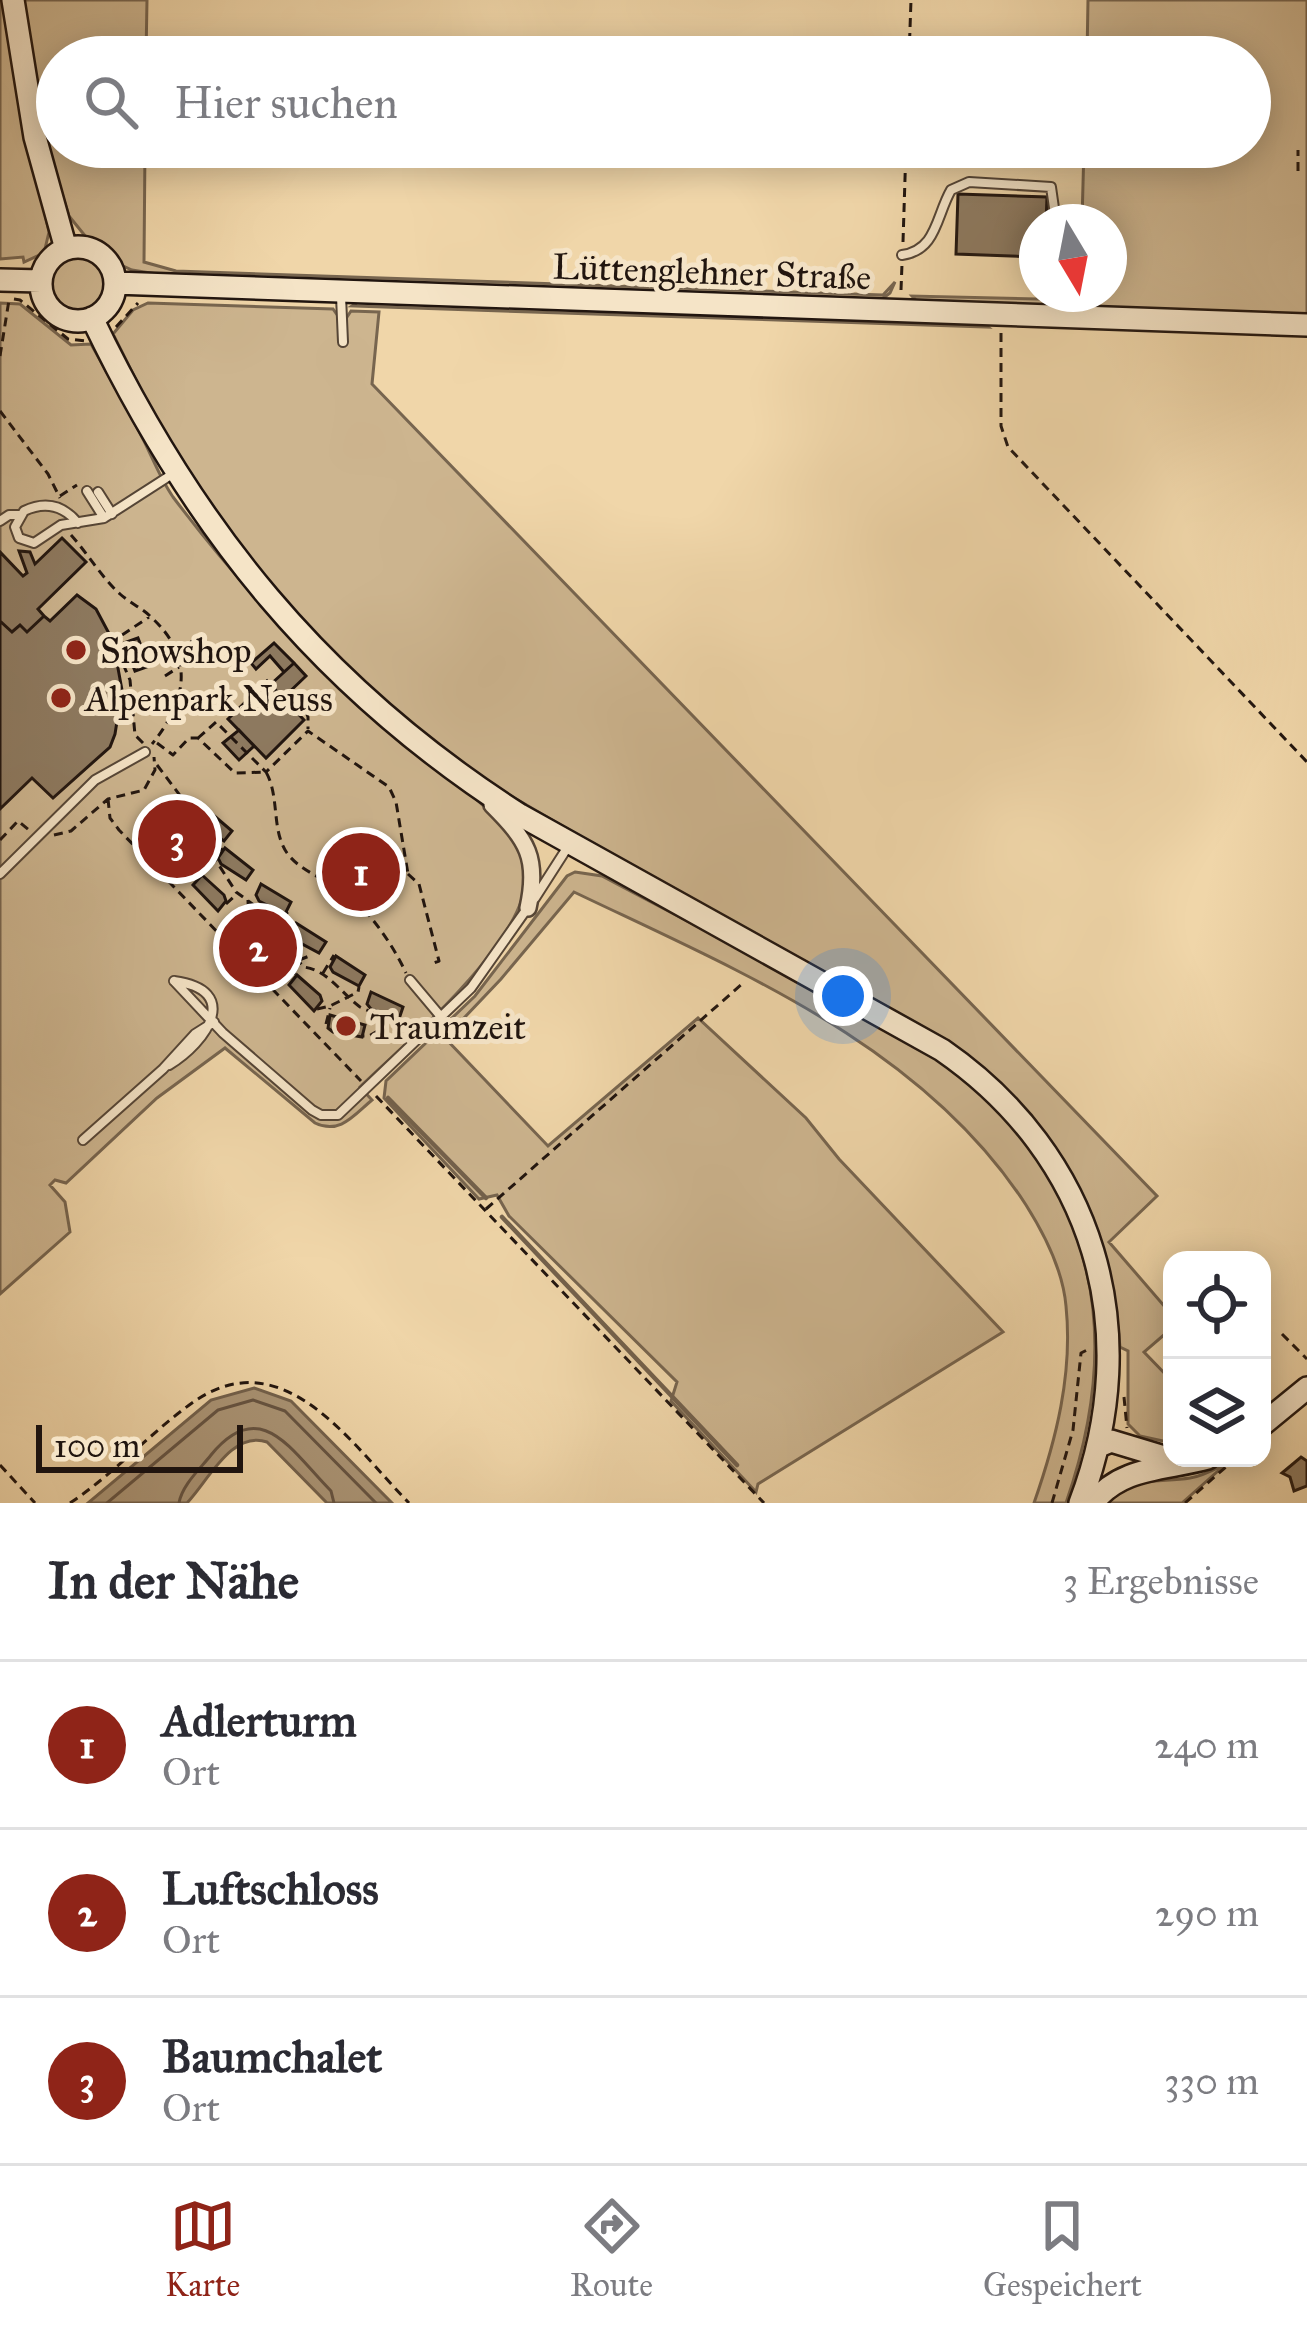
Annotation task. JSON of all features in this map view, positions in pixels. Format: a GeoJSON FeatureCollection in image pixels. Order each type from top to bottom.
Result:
{"type":"FeatureCollection","features":[{"type":"Feature","properties":{"kind":"main road"},"geometry":{"type":"LineString","coordinates":[[13,0],[36,141]]}},
{"type":"Feature","properties":{"kind":"main road"},"geometry":{"type":"LineString","coordinates":[[44,168],[66,249]]}},
{"type":"Feature","properties":{"kind":"main road"},"geometry":{"type":"LineString","coordinates":[[96,326],[115,283],[112,270],[100,254],[87,248],[66,249],[48,262],[41,281],[43,297],[57,314],[96,326],[174,473],[226,547],[293,628],[373,705],[473,785],[962,1064],[999,1095],[1043,1146],[1076,1203],[1096,1264],[1108,1349],[1099,1446],[1080,1503]]}},
{"type":"Feature","properties":{"kind":"main road"},"geometry":{"type":"LineString","coordinates":[[4,289],[41,281]]}},
{"type":"Feature","properties":{"kind":"main road","name":"Lüttenglehner Straße"},"geometry":{"type":"LineString","coordinates":[[115,283],[1307,325]]}},
{"type":"Feature","properties":{"kind":"main road"},"geometry":{"type":"LineString","coordinates":[[1271,1418],[1307,1388]]}},
{"type":"Feature","properties":{"kind":"main road"},"geometry":{"type":"LineString","coordinates":[[1099,1446],[1112,1441],[1163,1453]]}},
{"type":"Feature","properties":{"kind":"main road"},"geometry":{"type":"LineString","coordinates":[[1099,1446],[1116,1463],[1148,1471]]}},
{"type":"Feature","properties":{"kind":"main road"},"geometry":{"type":"LineString","coordinates":[[1093,1503],[1120,1478],[1167,1467]]}},
{"type":"Feature","properties":{"kind":"street"},"geometry":{"type":"LineString","coordinates":[[473,785],[512,825],[529,852],[534,881],[528,908]]}},
{"type":"Feature","properties":{"kind":"lane"},"geometry":{"type":"LineString","coordinates":[[902,255],[927,245],[951,190],[969,182],[1051,187],[1053,204]]}},
{"type":"Feature","properties":{"kind":"lane"},"geometry":{"type":"LineString","coordinates":[[341,291],[343,342]]}},
{"type":"Feature","properties":{"kind":"lane"},"geometry":{"type":"LineString","coordinates":[[19,515],[16,532],[26,542],[41,540],[61,525],[108,516],[174,473]]}},
{"type":"Feature","properties":{"kind":"lane"},"geometry":{"type":"LineString","coordinates":[[87,491],[108,516]]}},
{"type":"Feature","properties":{"kind":"lane"},"geometry":{"type":"LineString","coordinates":[[98,492],[108,516]]}},
{"type":"Feature","properties":{"kind":"lane"},"geometry":{"type":"LineString","coordinates":[[0,520],[60,502],[78,523]]}},
{"type":"Feature","properties":{"kind":"lane"},"geometry":{"type":"LineString","coordinates":[[0,874],[95,780],[147,750]]}},
{"type":"Feature","properties":{"kind":"lane"},"geometry":{"type":"LineString","coordinates":[[174,981],[321,1115],[338,1115],[471,988],[570,844]]}},
{"type":"Feature","properties":{"kind":"lane"},"geometry":{"type":"LineString","coordinates":[[410,980],[442,1018]]}},
{"type":"Feature","properties":{"kind":"lane"},"geometry":{"type":"LineString","coordinates":[[83,1140],[194,1047],[214,1022]]}},
{"type":"Feature","properties":{"kind":"path"},"geometry":{"type":"LineString","coordinates":[[910,36],[911,0]]}},
{"type":"Feature","properties":{"kind":"path"},"geometry":{"type":"LineString","coordinates":[[1298,151],[1298,171]]}},
{"type":"Feature","properties":{"kind":"path"},"geometry":{"type":"LineString","coordinates":[[901,310],[905,168]]}},
{"type":"Feature","properties":{"kind":"path"},"geometry":{"type":"LineString","coordinates":[[0,297],[4,289]]}},
{"type":"Feature","properties":{"kind":"path"},"geometry":{"type":"LineString","coordinates":[[4,289],[68,339],[78,342],[96,326]]}},
{"type":"Feature","properties":{"kind":"path"},"geometry":{"type":"LineString","coordinates":[[0,356],[4,289]]}},
{"type":"Feature","properties":{"kind":"path"},"geometry":{"type":"LineString","coordinates":[[1002,314],[1001,426],[1008,447],[1307,762]]}},
{"type":"Feature","properties":{"kind":"path"},"geometry":{"type":"LineString","coordinates":[[0,411],[60,502],[83,480]]}},
{"type":"Feature","properties":{"kind":"path"},"geometry":{"type":"LineString","coordinates":[[61,525],[123,597],[151,616],[176,652],[182,687],[176,710],[147,750]]}},
{"type":"Feature","properties":{"kind":"path"},"geometry":{"type":"LineString","coordinates":[[151,616],[113,641],[130,680],[135,735],[194,814],[206,845],[239,892],[273,925],[303,967],[322,974],[333,986],[351,994],[359,1006],[373,1011],[381,1029],[361,1036]]}},
{"type":"Feature","properties":{"kind":"path"},"geometry":{"type":"LineString","coordinates":[[176,652],[198,637],[220,664]]}},
{"type":"Feature","properties":{"kind":"path"},"geometry":{"type":"LineString","coordinates":[[165,676],[180,666]]}},
{"type":"Feature","properties":{"kind":"path"},"geometry":{"type":"LineString","coordinates":[[198,738],[236,773],[266,772],[308,731],[304,699]]}},
{"type":"Feature","properties":{"kind":"path"},"geometry":{"type":"LineString","coordinates":[[167,707],[176,710]]}},
{"type":"Feature","properties":{"kind":"path"},"geometry":{"type":"LineString","coordinates":[[308,717],[317,710]]}},
{"type":"Feature","properties":{"kind":"path"},"geometry":{"type":"LineString","coordinates":[[154,741],[173,755],[189,738],[198,738],[216,722],[266,772],[276,790],[278,828],[289,856],[347,893],[397,952],[410,980]]}},
{"type":"Feature","properties":{"kind":"path"},"geometry":{"type":"LineString","coordinates":[[308,731],[389,788],[396,802],[408,874],[419,884],[439,961],[434,963]]}},
{"type":"Feature","properties":{"kind":"path"},"geometry":{"type":"LineString","coordinates":[[0,841],[18,821],[37,836],[71,831],[108,800],[144,790],[156,764]]}},
{"type":"Feature","properties":{"kind":"path"},"geometry":{"type":"LineString","coordinates":[[108,800],[110,818],[119,830],[764,1503]]}},
{"type":"Feature","properties":{"kind":"path"},"geometry":{"type":"LineString","coordinates":[[151,829],[188,808]]}},
{"type":"Feature","properties":{"kind":"path"},"geometry":{"type":"LineString","coordinates":[[194,814],[202,809]]}},
{"type":"Feature","properties":{"kind":"path"},"geometry":{"type":"LineString","coordinates":[[206,845],[220,840]]}},
{"type":"Feature","properties":{"kind":"path"},"geometry":{"type":"LineString","coordinates":[[188,856],[198,858],[223,848]]}},
{"type":"Feature","properties":{"kind":"path"},"geometry":{"type":"LineString","coordinates":[[198,858],[200,875]]}},
{"type":"Feature","properties":{"kind":"path"},"geometry":{"type":"LineString","coordinates":[[347,893],[408,874]]}},
{"type":"Feature","properties":{"kind":"path"},"geometry":{"type":"LineString","coordinates":[[226,904],[239,892]]}},
{"type":"Feature","properties":{"kind":"path"},"geometry":{"type":"LineString","coordinates":[[248,898],[249,931]]}},
{"type":"Feature","properties":{"kind":"path"},"geometry":{"type":"LineString","coordinates":[[273,925],[288,912]]}},
{"type":"Feature","properties":{"kind":"path"},"geometry":{"type":"LineString","coordinates":[[273,925],[297,924]]}},
{"type":"Feature","properties":{"kind":"path"},"geometry":{"type":"LineString","coordinates":[[297,960],[312,955]]}},
{"type":"Feature","properties":{"kind":"path"},"geometry":{"type":"LineString","coordinates":[[322,974],[334,955]]}},
{"type":"Feature","properties":{"kind":"path"},"geometry":{"type":"LineString","coordinates":[[273,966],[293,976],[303,967]]}},
{"type":"Feature","properties":{"kind":"path"},"geometry":{"type":"LineString","coordinates":[[485,1210],[742,984]]}},
{"type":"Feature","properties":{"kind":"path"},"geometry":{"type":"LineString","coordinates":[[317,1009],[359,989],[368,994]]}},
{"type":"Feature","properties":{"kind":"path"},"geometry":{"type":"LineString","coordinates":[[326,1024],[330,1006]]}},
{"type":"Feature","properties":{"kind":"path"},"geometry":{"type":"LineString","coordinates":[[379,1019],[395,1020]]}},
{"type":"Feature","properties":{"kind":"path"},"geometry":{"type":"LineString","coordinates":[[1282,1334],[1307,1359]]}},
{"type":"Feature","properties":{"kind":"path"},"geometry":{"type":"LineString","coordinates":[[1052,1503],[1073,1430],[1081,1353],[1087,1348],[1108,1349]]}},
{"type":"Feature","properties":{"kind":"path"},"geometry":{"type":"LineString","coordinates":[[70,1503],[192,1403],[237,1381],[259,1380],[302,1398],[409,1503]]}},
{"type":"Feature","properties":{"kind":"path"},"geometry":{"type":"LineString","coordinates":[[1124,1393],[1124,1422],[1133,1436]]}},
{"type":"Feature","properties":{"kind":"path"},"geometry":{"type":"LineString","coordinates":[[0,1465],[35,1503]]}},
{"type":"Feature","properties":{"kind":"path"},"geometry":{"type":"LineString","coordinates":[[1185,1503],[1230,1467]]}},
{"type":"Feature","properties":{"kind":"shaded area"},"geometry":{"type":"Polygon","coordinates":[[[0,0],[5,0],[15,81],[49,232],[44,253],[24,262],[23,257],[0,259],[0,0]]]}},
{"type":"Feature","properties":{"kind":"shaded area"},"geometry":{"type":"Polygon","coordinates":[[[21,0],[147,0],[146,36],[36,36],[36,91],[21,0]]]}},
{"type":"Feature","properties":{"kind":"shaded area"},"geometry":{"type":"Polygon","coordinates":[[[1088,0],[1307,0],[1307,317],[1127,311],[1127,204],[1082,204],[1083,168],[1271,168],[1271,36],[1087,36],[1088,0]]]}},
{"type":"Feature","properties":{"kind":"shaded area"},"geometry":{"type":"Polygon","coordinates":[[[54,168],[145,168],[144,262],[176,271],[883,295],[895,282],[878,302],[175,277],[121,265],[112,252],[86,237],[69,216],[54,168]]]}},
{"type":"Feature","properties":{"kind":"shaded area"},"geometry":{"type":"Polygon","coordinates":[[[79,253],[100,261],[108,282],[100,303],[79,311],[58,303],[50,282],[58,261],[79,253]]]}},
{"type":"Feature","properties":{"kind":"shaded area"},"geometry":{"type":"Polygon","coordinates":[[[912,296],[1019,299],[1019,307],[919,304],[912,296]]]}},
{"type":"Feature","properties":{"kind":"shaded area"},"geometry":{"type":"Polygon","coordinates":[[[361,300],[980,321],[988,327],[352,306],[361,300]]]}},
{"type":"Feature","properties":{"kind":"shaded area","name":"Alpenpark Neuss"},"geometry":{"type":"Polygon","coordinates":[[[0,303],[20,304],[71,345],[91,344],[169,490],[220,557],[349,693],[485,807],[519,847],[526,865],[524,892],[491,954],[360,1087],[372,1100],[353,1117],[332,1127],[315,1123],[225,1048],[157,1098],[66,1183],[55,1180],[50,1185],[65,1202],[70,1232],[0,1294],[0,303]]]}},
{"type":"Feature","properties":{"kind":"shaded area"},"geometry":{"type":"Polygon","coordinates":[[[148,303],[333,309],[343,323],[351,311],[379,312],[372,384],[1157,1196],[1109,1242],[1163,1305],[1163,1336],[1144,1352],[1163,1372],[1163,1441],[1140,1436],[1128,1424],[1128,1351],[1120,1347],[1107,1269],[1095,1233],[1063,1165],[1017,1104],[989,1075],[463,766],[343,667],[266,579],[157,422],[113,334],[133,310],[148,303]]]}},
{"type":"Feature","properties":{"kind":"shaded area"},"geometry":{"type":"Polygon","coordinates":[[[575,872],[602,876],[912,1041],[976,1085],[1012,1127],[1044,1169],[1068,1214],[1084,1259],[1093,1306],[1091,1403],[1066,1503],[1034,1503],[1056,1431],[1067,1357],[1064,1293],[1046,1241],[984,1149],[935,1100],[823,1019],[700,952],[574,892],[445,1038],[548,1146],[698,1018],[806,1118],[1003,1332],[758,1484],[756,1492],[671,1401],[677,1382],[509,1216],[497,1195],[479,1199],[384,1098],[386,1081],[475,996],[567,876],[575,872]]]}},
{"type":"Feature","properties":{"kind":"shaded area"},"geometry":{"type":"Polygon","coordinates":[[[1222,1467],[1182,1503],[1106,1503],[1134,1484],[1222,1467]]]}},
{"type":"Feature","properties":{"kind":"water"},"geometry":{"type":"Polygon","coordinates":[[[254,1388],[291,1401],[392,1503],[327,1503],[267,1442],[254,1440],[232,1450],[187,1503],[88,1503],[211,1400],[254,1388]]]}},
{"type":"Feature","properties":{"kind":"building"},"geometry":{"type":"Polygon","coordinates":[[[958,194],[1047,197],[1047,204],[1019,204],[1019,256],[956,254],[958,194]]]}},
{"type":"Feature","properties":{"kind":"building"},"geometry":{"type":"Polygon","coordinates":[[[62,538],[86,562],[38,609],[44,616],[27,632],[20,625],[12,632],[0,621],[0,552],[23,576],[27,573],[19,551],[30,552],[35,564],[62,538]]]}},
{"type":"Feature","properties":{"kind":"building","name":"Alpenpark Neuss"},"geometry":{"type":"Polygon","coordinates":[[[77,595],[96,609],[113,641],[122,690],[115,734],[110,747],[53,798],[32,778],[0,809],[0,621],[12,632],[20,625],[27,632],[44,616],[50,621],[77,595]]]}},
{"type":"Feature","properties":{"kind":"building"},"geometry":{"type":"Polygon","coordinates":[[[138,638],[149,666],[135,671],[124,643],[138,638]]]}},
{"type":"Feature","properties":{"kind":"building"},"geometry":{"type":"Polygon","coordinates":[[[274,643],[294,663],[284,672],[270,656],[256,669],[251,663],[274,643]]]}},
{"type":"Feature","properties":{"kind":"building"},"geometry":{"type":"Polygon","coordinates":[[[294,663],[306,676],[283,698],[270,685],[294,663]]]}},
{"type":"Feature","properties":{"kind":"building"},"geometry":{"type":"Polygon","coordinates":[[[267,681],[304,720],[266,758],[228,719],[267,681]]]}},
{"type":"Feature","properties":{"kind":"building"},"geometry":{"type":"Polygon","coordinates":[[[239,730],[254,746],[239,760],[223,743],[239,730]]]}},
{"type":"Feature","properties":{"kind":"building"},"geometry":{"type":"Polygon","coordinates":[[[205,808],[232,831],[224,841],[200,824],[198,818],[205,808]]]}},
{"type":"Feature","properties":{"kind":"building"},"geometry":{"type":"Polygon","coordinates":[[[170,821],[194,847],[185,857],[163,837],[161,831],[170,821]]]}},
{"type":"Feature","properties":{"kind":"building"},"geometry":{"type":"Polygon","coordinates":[[[225,848],[253,870],[246,880],[221,864],[218,858],[225,848]]]}},
{"type":"Feature","properties":{"kind":"building"},"geometry":{"type":"Polygon","coordinates":[[[202,875],[224,895],[226,901],[218,911],[193,885],[202,875]]]}},
{"type":"Feature","properties":{"kind":"building"},"geometry":{"type":"Polygon","coordinates":[[[261,884],[291,902],[285,914],[259,901],[256,895],[261,884]]]}},
{"type":"Feature","properties":{"kind":"building"},"geometry":{"type":"Polygon","coordinates":[[[296,923],[326,942],[319,953],[293,939],[290,934],[296,923]]]}},
{"type":"Feature","properties":{"kind":"building"},"geometry":{"type":"Polygon","coordinates":[[[251,931],[275,956],[267,966],[242,941],[251,931]]]}},
{"type":"Feature","properties":{"kind":"building"},"geometry":{"type":"Polygon","coordinates":[[[336,956],[365,975],[359,986],[333,972],[330,967],[336,956]]]}},
{"type":"Feature","properties":{"kind":"building"},"geometry":{"type":"Polygon","coordinates":[[[297,975],[320,995],[322,1001],[314,1011],[289,985],[297,975]]]}},
{"type":"Feature","properties":{"kind":"building"},"geometry":{"type":"Polygon","coordinates":[[[371,992],[403,1007],[399,1019],[371,1009],[367,1004],[371,992]]]}},
{"type":"Feature","properties":{"kind":"building","name":"Traumzeit"},"geometry":{"type":"Polygon","coordinates":[[[330,1015],[365,1025],[362,1037],[333,1032],[328,1028],[330,1015]]]}},
{"type":"Feature","properties":{"kind":"building"},"geometry":{"type":"Polygon","coordinates":[[[1301,1457],[1307,1461],[1307,1486],[1294,1491],[1290,1477],[1282,1473],[1301,1457]]]}},
{"type":"Feature","properties":{"kind":"waterway"},"geometry":{"type":"LineString","coordinates":[[388,1098],[486,1198]]}},
{"type":"Feature","properties":{"kind":"waterway"},"geometry":{"type":"LineString","coordinates":[[502,1217],[737,1465]]}},
{"type":"Feature","properties":{"kind":"place","name":"Snowshop"},"geometry":{"type":"Point","coordinates":[76,650]}},
{"type":"Feature","properties":{"kind":"place","name":"Alpenpark Neuss"},"geometry":{"type":"Point","coordinates":[61,698]}},
{"type":"Feature","properties":{"kind":"place","name":"Baumchalet"},"geometry":{"type":"Point","coordinates":[177,839]}},
{"type":"Feature","properties":{"kind":"place","name":"Adlerturm"},"geometry":{"type":"Point","coordinates":[361,872]}},
{"type":"Feature","properties":{"kind":"place","name":"Luftschloss"},"geometry":{"type":"Point","coordinates":[258,948]}},
{"type":"Feature","properties":{"kind":"place","name":"Traumzeit"},"geometry":{"type":"Point","coordinates":[346,1026]}}]}
